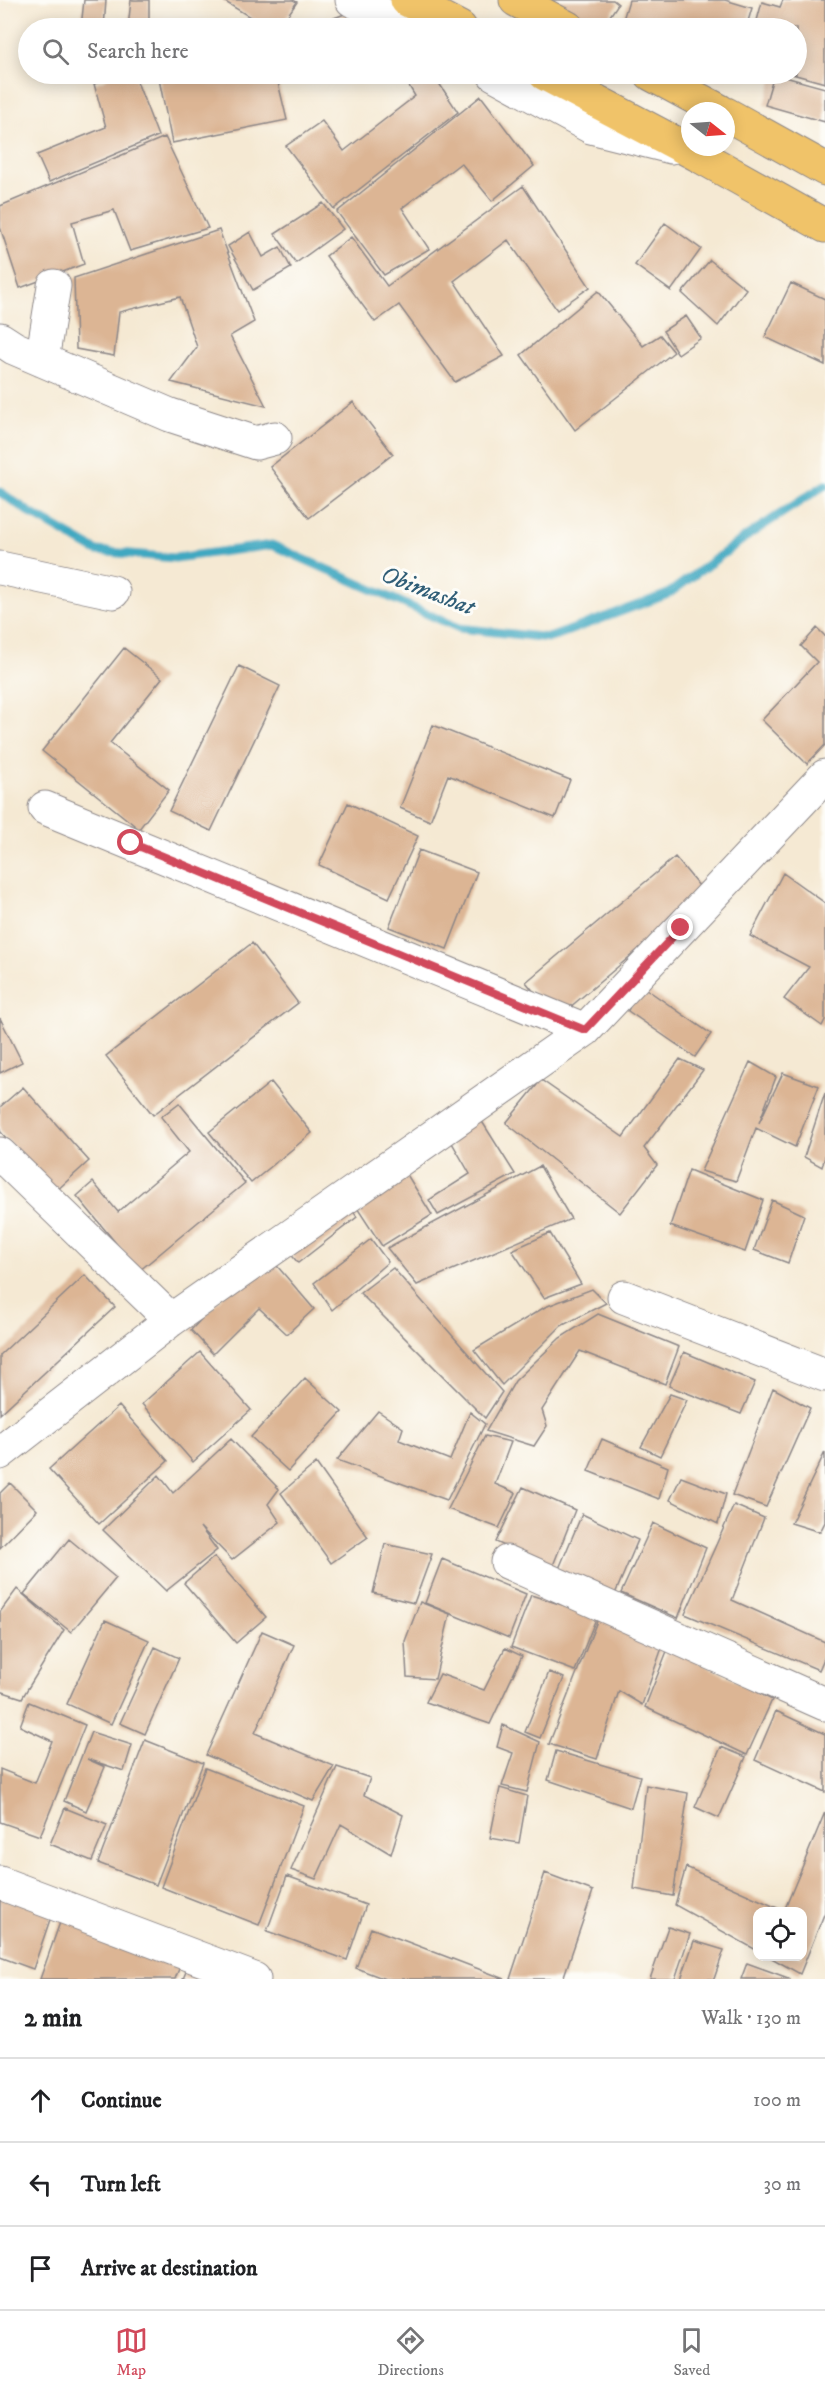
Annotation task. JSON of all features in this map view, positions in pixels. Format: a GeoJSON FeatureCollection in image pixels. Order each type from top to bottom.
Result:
{"type":"FeatureCollection","features":[{"type":"Feature","properties":{"kind":"main road"},"geometry":{"type":"LineString","coordinates":[[407,0],[441,18]]}},
{"type":"Feature","properties":{"kind":"main road"},"geometry":{"type":"LineString","coordinates":[[516,0],[549,18]]}},
{"type":"Feature","properties":{"kind":"main road"},"geometry":{"type":"LineString","coordinates":[[564,84],[681,146]]}},
{"type":"Feature","properties":{"kind":"main road"},"geometry":{"type":"LineString","coordinates":[[670,84],[703,102]]}},
{"type":"Feature","properties":{"kind":"main road"},"geometry":{"type":"LineString","coordinates":[[735,119],[825,169]]}},
{"type":"Feature","properties":{"kind":"main road"},"geometry":{"type":"LineString","coordinates":[[700,156],[825,226]]}},
{"type":"Feature","properties":{"kind":"street"},"geometry":{"type":"LineString","coordinates":[[351,0],[390,18]]}},
{"type":"Feature","properties":{"kind":"street"},"geometry":{"type":"LineString","coordinates":[[512,84],[591,127],[681,151]]}},
{"type":"Feature","properties":{"kind":"street"},"geometry":{"type":"LineString","coordinates":[[42,360],[54,286]]}},
{"type":"Feature","properties":{"kind":"street"},"geometry":{"type":"LineString","coordinates":[[0,339],[14,348],[181,419],[256,443],[275,438]]}},
{"type":"Feature","properties":{"kind":"street"},"geometry":{"type":"LineString","coordinates":[[0,568],[113,592]]}},
{"type":"Feature","properties":{"kind":"street"},"geometry":{"type":"LineString","coordinates":[[0,1453],[171,1320],[585,1030],[825,776]]}},
{"type":"Feature","properties":{"kind":"street"},"geometry":{"type":"LineString","coordinates":[[45,808],[585,1030]]}},
{"type":"Feature","properties":{"kind":"street"},"geometry":{"type":"LineString","coordinates":[[0,1154],[171,1320]]}},
{"type":"Feature","properties":{"kind":"street"},"geometry":{"type":"LineString","coordinates":[[624,1298],[825,1376]]}},
{"type":"Feature","properties":{"kind":"street"},"geometry":{"type":"LineString","coordinates":[[507,1562],[825,1704]]}},
{"type":"Feature","properties":{"kind":"street"},"geometry":{"type":"LineString","coordinates":[[0,1883],[254,1979]]}},
{"type":"Feature","properties":{"kind":"building"},"geometry":{"type":"Polygon","coordinates":[[[84,0],[106,0],[105,18],[82,18],[84,0]]]}},
{"type":"Feature","properties":{"kind":"building"},"geometry":{"type":"Polygon","coordinates":[[[131,0],[149,0],[149,18],[129,18],[131,0]]]}},
{"type":"Feature","properties":{"kind":"building"},"geometry":{"type":"Polygon","coordinates":[[[222,0],[293,0],[297,2],[286,18],[252,18],[222,0]]]}},
{"type":"Feature","properties":{"kind":"building"},"geometry":{"type":"Polygon","coordinates":[[[532,0],[613,0],[618,4],[609,18],[560,18],[532,0]]]}},
{"type":"Feature","properties":{"kind":"building"},"geometry":{"type":"Polygon","coordinates":[[[629,0],[725,0],[752,8],[749,18],[624,18],[629,0]]]}},
{"type":"Feature","properties":{"kind":"building"},"geometry":{"type":"Polygon","coordinates":[[[783,0],[825,0],[825,83],[807,78],[807,18],[758,18],[762,2],[780,7],[783,0]]]}},
{"type":"Feature","properties":{"kind":"building"},"geometry":{"type":"Polygon","coordinates":[[[361,8],[364,18],[334,18],[361,8]]]}},
{"type":"Feature","properties":{"kind":"building"},"geometry":{"type":"Polygon","coordinates":[[[807,83],[825,88],[825,122],[765,105],[771,84],[807,83]]]}},
{"type":"Feature","properties":{"kind":"building"},"geometry":{"type":"Polygon","coordinates":[[[94,84],[138,84],[158,136],[49,182],[37,155],[106,127],[94,84]]]}},
{"type":"Feature","properties":{"kind":"building"},"geometry":{"type":"Polygon","coordinates":[[[160,84],[278,84],[287,120],[172,143],[160,84]]]}},
{"type":"Feature","properties":{"kind":"building"},"geometry":{"type":"Polygon","coordinates":[[[408,84],[440,84],[458,112],[334,209],[286,146],[322,121],[344,151],[415,96],[408,84]]]}},
{"type":"Feature","properties":{"kind":"building"},"geometry":{"type":"Polygon","coordinates":[[[481,96],[534,166],[492,201],[461,163],[402,208],[429,249],[384,275],[337,212],[481,96]]]}},
{"type":"Feature","properties":{"kind":"building"},"geometry":{"type":"Polygon","coordinates":[[[165,137],[208,228],[130,251],[114,210],[72,222],[84,264],[20,288],[0,227],[0,206],[165,137]]]}},
{"type":"Feature","properties":{"kind":"building"},"geometry":{"type":"Polygon","coordinates":[[[523,186],[590,287],[557,310],[508,240],[454,281],[504,356],[455,382],[399,305],[375,322],[326,256],[351,237],[387,286],[523,186]]]}},
{"type":"Feature","properties":{"kind":"building"},"geometry":{"type":"Polygon","coordinates":[[[323,203],[343,229],[296,263],[275,234],[323,203]]]}},
{"type":"Feature","properties":{"kind":"building"},"geometry":{"type":"Polygon","coordinates":[[[665,223],[701,249],[671,291],[635,265],[665,223]]]}},
{"type":"Feature","properties":{"kind":"building"},"geometry":{"type":"Polygon","coordinates":[[[219,230],[254,322],[230,336],[266,406],[171,382],[197,347],[180,297],[119,312],[114,356],[76,349],[74,278],[219,230]]]}},
{"type":"Feature","properties":{"kind":"building"},"geometry":{"type":"Polygon","coordinates":[[[250,232],[263,257],[280,247],[291,268],[253,290],[228,246],[250,232]]]}},
{"type":"Feature","properties":{"kind":"building"},"geometry":{"type":"Polygon","coordinates":[[[710,260],[746,289],[718,326],[682,293],[710,260]]]}},
{"type":"Feature","properties":{"kind":"building"},"geometry":{"type":"Polygon","coordinates":[[[791,283],[825,299],[825,365],[765,337],[791,283]]]}},
{"type":"Feature","properties":{"kind":"building"},"geometry":{"type":"Polygon","coordinates":[[[598,291],[643,346],[660,335],[674,352],[575,430],[521,355],[598,291]]]}},
{"type":"Feature","properties":{"kind":"building"},"geometry":{"type":"Polygon","coordinates":[[[686,316],[701,338],[678,354],[663,331],[686,316]]]}},
{"type":"Feature","properties":{"kind":"building"},"geometry":{"type":"Polygon","coordinates":[[[353,402],[393,454],[309,518],[270,467],[353,402]]]}},
{"type":"Feature","properties":{"kind":"building"},"geometry":{"type":"Polygon","coordinates":[[[817,628],[825,636],[825,745],[807,764],[762,720],[817,662],[801,646],[817,628]]]}},
{"type":"Feature","properties":{"kind":"building"},"geometry":{"type":"Polygon","coordinates":[[[124,648],[162,678],[110,743],[169,790],[139,829],[42,751],[124,648]]]}},
{"type":"Feature","properties":{"kind":"building"},"geometry":{"type":"Polygon","coordinates":[[[239,666],[280,686],[211,831],[169,811],[239,666]]]}},
{"type":"Feature","properties":{"kind":"building"},"geometry":{"type":"Polygon","coordinates":[[[433,725],[570,780],[555,818],[448,775],[430,821],[400,808],[433,725]]]}},
{"type":"Feature","properties":{"kind":"building"},"geometry":{"type":"Polygon","coordinates":[[[348,803],[418,836],[389,898],[319,865],[348,803]]]}},
{"type":"Feature","properties":{"kind":"building"},"geometry":{"type":"Polygon","coordinates":[[[419,850],[477,872],[447,949],[389,927],[419,850]]]}},
{"type":"Feature","properties":{"kind":"building"},"geometry":{"type":"Polygon","coordinates":[[[675,857],[705,893],[556,1019],[526,982],[675,857]]]}},
{"type":"Feature","properties":{"kind":"building"},"geometry":{"type":"Polygon","coordinates":[[[783,873],[825,903],[825,1020],[822,1026],[784,999],[809,967],[750,936],[783,873]]]}},
{"type":"Feature","properties":{"kind":"building"},"geometry":{"type":"Polygon","coordinates":[[[252,943],[298,1003],[153,1115],[106,1056],[252,943]]]}},
{"type":"Feature","properties":{"kind":"building"},"geometry":{"type":"Polygon","coordinates":[[[639,984],[711,1034],[695,1057],[628,1011],[639,984]]]}},
{"type":"Feature","properties":{"kind":"building"},"geometry":{"type":"Polygon","coordinates":[[[0,1018],[22,1062],[0,1073],[0,1018]]]}},
{"type":"Feature","properties":{"kind":"building"},"geometry":{"type":"Polygon","coordinates":[[[680,1059],[703,1070],[644,1148],[657,1165],[620,1213],[506,1123],[541,1080],[623,1137],[680,1059]]]}},
{"type":"Feature","properties":{"kind":"building"},"geometry":{"type":"Polygon","coordinates":[[[750,1062],[776,1077],[759,1123],[783,1073],[819,1086],[795,1147],[756,1128],[736,1181],[701,1171],[750,1062]]]}},
{"type":"Feature","properties":{"kind":"building"},"geometry":{"type":"Polygon","coordinates":[[[271,1082],[312,1133],[251,1183],[209,1132],[271,1082]]]}},
{"type":"Feature","properties":{"kind":"building"},"geometry":{"type":"Polygon","coordinates":[[[23,1087],[89,1161],[54,1193],[0,1131],[0,1107],[23,1087]]]}},
{"type":"Feature","properties":{"kind":"building"},"geometry":{"type":"Polygon","coordinates":[[[825,1093],[825,1157],[822,1167],[804,1157],[825,1093]]]}},
{"type":"Feature","properties":{"kind":"building"},"geometry":{"type":"Polygon","coordinates":[[[179,1103],[245,1183],[139,1271],[77,1196],[93,1182],[118,1212],[189,1152],[161,1117],[179,1103]]]}},
{"type":"Feature","properties":{"kind":"building"},"geometry":{"type":"Polygon","coordinates":[[[471,1104],[515,1174],[438,1215],[429,1200],[470,1174],[440,1122],[471,1104]]]}},
{"type":"Feature","properties":{"kind":"building"},"geometry":{"type":"Polygon","coordinates":[[[393,1152],[432,1215],[382,1246],[344,1188],[393,1152]]]}},
{"type":"Feature","properties":{"kind":"building"},"geometry":{"type":"Polygon","coordinates":[[[540,1166],[571,1219],[417,1285],[387,1248],[540,1166]]]}},
{"type":"Feature","properties":{"kind":"building"},"geometry":{"type":"Polygon","coordinates":[[[689,1170],[763,1200],[745,1252],[670,1226],[689,1170]]]}},
{"type":"Feature","properties":{"kind":"building"},"geometry":{"type":"Polygon","coordinates":[[[339,1190],[357,1217],[298,1263],[281,1242],[339,1190]]]}},
{"type":"Feature","properties":{"kind":"building"},"geometry":{"type":"Polygon","coordinates":[[[772,1200],[804,1215],[788,1263],[754,1250],[772,1200]]]}},
{"type":"Feature","properties":{"kind":"building"},"geometry":{"type":"Polygon","coordinates":[[[550,1233],[581,1284],[544,1298],[512,1250],[550,1233]]]}},
{"type":"Feature","properties":{"kind":"building"},"geometry":{"type":"Polygon","coordinates":[[[371,1239],[388,1262],[332,1310],[314,1283],[371,1239]]]}},
{"type":"Feature","properties":{"kind":"building"},"geometry":{"type":"Polygon","coordinates":[[[265,1252],[314,1309],[287,1334],[259,1308],[213,1354],[191,1330],[265,1252]]]}},
{"type":"Feature","properties":{"kind":"building"},"geometry":{"type":"Polygon","coordinates":[[[393,1268],[502,1392],[485,1418],[360,1293],[393,1268]]]}},
{"type":"Feature","properties":{"kind":"building"},"geometry":{"type":"Polygon","coordinates":[[[85,1275],[115,1307],[0,1414],[0,1355],[85,1275]]]}},
{"type":"Feature","properties":{"kind":"building"},"geometry":{"type":"Polygon","coordinates":[[[592,1289],[606,1303],[561,1326],[502,1385],[474,1350],[545,1307],[592,1289]]]}},
{"type":"Feature","properties":{"kind":"building"},"geometry":{"type":"Polygon","coordinates":[[[598,1314],[679,1347],[665,1384],[580,1351],[542,1410],[547,1426],[534,1446],[486,1431],[515,1381],[560,1338],[598,1314]]]}},
{"type":"Feature","properties":{"kind":"building"},"geometry":{"type":"Polygon","coordinates":[[[200,1352],[251,1410],[193,1462],[142,1404],[200,1352]]]}},
{"type":"Feature","properties":{"kind":"building"},"geometry":{"type":"Polygon","coordinates":[[[684,1352],[755,1382],[741,1414],[669,1386],[684,1352]]]}},
{"type":"Feature","properties":{"kind":"building"},"geometry":{"type":"Polygon","coordinates":[[[305,1378],[342,1412],[288,1471],[251,1437],[305,1378]]]}},
{"type":"Feature","properties":{"kind":"building"},"geometry":{"type":"Polygon","coordinates":[[[773,1388],[810,1408],[766,1507],[732,1495],[773,1388]]]}},
{"type":"Feature","properties":{"kind":"building"},"geometry":{"type":"Polygon","coordinates":[[[670,1394],[687,1400],[660,1456],[641,1447],[670,1394]]]}},
{"type":"Feature","properties":{"kind":"building"},"geometry":{"type":"Polygon","coordinates":[[[119,1406],[168,1461],[99,1524],[49,1469],[119,1406]]]}},
{"type":"Feature","properties":{"kind":"building"},"geometry":{"type":"Polygon","coordinates":[[[378,1411],[403,1428],[399,1440],[450,1460],[470,1412],[485,1424],[447,1500],[337,1460],[378,1411]]]}},
{"type":"Feature","properties":{"kind":"building"},"geometry":{"type":"Polygon","coordinates":[[[485,1436],[511,1442],[495,1484],[516,1493],[499,1528],[448,1509],[485,1436]]]}},
{"type":"Feature","properties":{"kind":"building"},"geometry":{"type":"Polygon","coordinates":[[[231,1439],[279,1489],[268,1504],[280,1522],[232,1560],[200,1527],[217,1550],[166,1591],[103,1530],[159,1475],[173,1493],[231,1439]]]}},
{"type":"Feature","properties":{"kind":"building"},"geometry":{"type":"Polygon","coordinates":[[[602,1439],[668,1467],[659,1499],[588,1471],[602,1439]]]}},
{"type":"Feature","properties":{"kind":"building"},"geometry":{"type":"Polygon","coordinates":[[[825,1452],[825,1522],[820,1532],[791,1523],[825,1452]]]}},
{"type":"Feature","properties":{"kind":"building"},"geometry":{"type":"Polygon","coordinates":[[[316,1463],[368,1537],[331,1563],[281,1493],[316,1463]]]}},
{"type":"Feature","properties":{"kind":"building"},"geometry":{"type":"Polygon","coordinates":[[[681,1477],[726,1494],[718,1524],[670,1500],[681,1477]]]}},
{"type":"Feature","properties":{"kind":"building"},"geometry":{"type":"Polygon","coordinates":[[[10,1483],[37,1510],[0,1548],[0,1493],[10,1483]]]}},
{"type":"Feature","properties":{"kind":"building"},"geometry":{"type":"Polygon","coordinates":[[[523,1487],[575,1510],[552,1568],[496,1542],[523,1487]]]}},
{"type":"Feature","properties":{"kind":"building"},"geometry":{"type":"Polygon","coordinates":[[[734,1505],[764,1518],[732,1600],[825,1642],[825,1656],[819,1670],[685,1614],[734,1505]]]}},
{"type":"Feature","properties":{"kind":"building"},"geometry":{"type":"Polygon","coordinates":[[[582,1514],[638,1540],[615,1594],[558,1571],[582,1514]]]}},
{"type":"Feature","properties":{"kind":"building"},"geometry":{"type":"Polygon","coordinates":[[[653,1523],[706,1548],[678,1618],[621,1593],[653,1523]]]}},
{"type":"Feature","properties":{"kind":"building"},"geometry":{"type":"Polygon","coordinates":[[[69,1539],[116,1578],[71,1632],[24,1594],[69,1539]]]}},
{"type":"Feature","properties":{"kind":"building"},"geometry":{"type":"Polygon","coordinates":[[[385,1544],[432,1554],[414,1603],[373,1593],[385,1544]]]}},
{"type":"Feature","properties":{"kind":"building"},"geometry":{"type":"Polygon","coordinates":[[[214,1557],[266,1617],[236,1643],[184,1583],[214,1557]]]}},
{"type":"Feature","properties":{"kind":"building"},"geometry":{"type":"Polygon","coordinates":[[[442,1559],[526,1594],[509,1638],[425,1603],[442,1559]]]}},
{"type":"Feature","properties":{"kind":"building"},"geometry":{"type":"Polygon","coordinates":[[[17,1589],[64,1630],[22,1698],[0,1691],[0,1612],[17,1589]]]}},
{"type":"Feature","properties":{"kind":"building"},"geometry":{"type":"Polygon","coordinates":[[[531,1595],[597,1616],[575,1671],[511,1647],[531,1595]]]}},
{"type":"Feature","properties":{"kind":"building"},"geometry":{"type":"Polygon","coordinates":[[[420,1602],[450,1614],[435,1679],[407,1677],[405,1641],[420,1602]]]}},
{"type":"Feature","properties":{"kind":"building"},"geometry":{"type":"Polygon","coordinates":[[[599,1616],[664,1642],[642,1705],[619,1691],[597,1759],[549,1744],[599,1616]]]}},
{"type":"Feature","properties":{"kind":"building"},"geometry":{"type":"Polygon","coordinates":[[[105,1620],[149,1640],[111,1724],[67,1704],[105,1620]]]}},
{"type":"Feature","properties":{"kind":"building"},"geometry":{"type":"Polygon","coordinates":[[[262,1631],[294,1645],[255,1733],[334,1766],[313,1801],[206,1755],[262,1631]]]}},
{"type":"Feature","properties":{"kind":"building"},"geometry":{"type":"Polygon","coordinates":[[[669,1646],[772,1700],[747,1755],[645,1707],[669,1646]]]}},
{"type":"Feature","properties":{"kind":"building"},"geometry":{"type":"Polygon","coordinates":[[[155,1647],[179,1658],[145,1734],[120,1723],[155,1647]]]}},
{"type":"Feature","properties":{"kind":"building"},"geometry":{"type":"Polygon","coordinates":[[[505,1648],[522,1656],[490,1724],[426,1702],[440,1674],[484,1690],[505,1648]]]}},
{"type":"Feature","properties":{"kind":"building"},"geometry":{"type":"Polygon","coordinates":[[[549,1672],[564,1678],[540,1738],[525,1732],[549,1672]]]}},
{"type":"Feature","properties":{"kind":"building"},"geometry":{"type":"Polygon","coordinates":[[[29,1702],[85,1725],[40,1836],[0,1822],[0,1769],[35,1783],[52,1741],[20,1726],[29,1702]]]}},
{"type":"Feature","properties":{"kind":"building"},"geometry":{"type":"Polygon","coordinates":[[[776,1711],[825,1734],[825,1792],[755,1760],[776,1711]]]}},
{"type":"Feature","properties":{"kind":"building"},"geometry":{"type":"Polygon","coordinates":[[[503,1725],[540,1742],[527,1792],[502,1786],[513,1753],[497,1747],[503,1725]]]}},
{"type":"Feature","properties":{"kind":"building"},"geometry":{"type":"Polygon","coordinates":[[[91,1732],[132,1745],[124,1771],[87,1759],[105,1767],[86,1811],[64,1801],[91,1732]]]}},
{"type":"Feature","properties":{"kind":"building"},"geometry":{"type":"Polygon","coordinates":[[[145,1740],[203,1763],[156,1885],[98,1863],[145,1740]]]}},
{"type":"Feature","properties":{"kind":"building"},"geometry":{"type":"Polygon","coordinates":[[[721,1747],[746,1757],[719,1818],[695,1807],[721,1747]]]}},
{"type":"Feature","properties":{"kind":"building"},"geometry":{"type":"Polygon","coordinates":[[[556,1751],[640,1776],[631,1808],[548,1780],[556,1751]]]}},
{"type":"Feature","properties":{"kind":"building"},"geometry":{"type":"Polygon","coordinates":[[[337,1767],[370,1778],[364,1795],[403,1815],[391,1854],[341,1824],[316,1879],[291,1870],[337,1767]]]}},
{"type":"Feature","properties":{"kind":"building"},"geometry":{"type":"Polygon","coordinates":[[[205,1768],[304,1806],[259,1925],[161,1887],[205,1768]]]}},
{"type":"Feature","properties":{"kind":"building"},"geometry":{"type":"Polygon","coordinates":[[[646,1785],[688,1793],[673,1896],[634,1889],[646,1785]]]}},
{"type":"Feature","properties":{"kind":"building"},"geometry":{"type":"Polygon","coordinates":[[[500,1788],[527,1796],[519,1843],[490,1838],[500,1788]]]}},
{"type":"Feature","properties":{"kind":"building"},"geometry":{"type":"Polygon","coordinates":[[[65,1808],[107,1825],[92,1861],[50,1844],[65,1808]]]}},
{"type":"Feature","properties":{"kind":"building"},"geometry":{"type":"Polygon","coordinates":[[[825,1812],[825,1912],[807,1957],[807,1907],[786,1907],[825,1812]]]}},
{"type":"Feature","properties":{"kind":"building"},"geometry":{"type":"Polygon","coordinates":[[[686,1867],[775,1907],[753,1907],[753,1948],[675,1905],[686,1867]]]}},
{"type":"Feature","properties":{"kind":"building"},"geometry":{"type":"Polygon","coordinates":[[[545,1873],[593,1891],[563,1979],[510,1979],[545,1873]]]}},
{"type":"Feature","properties":{"kind":"building"},"geometry":{"type":"Polygon","coordinates":[[[287,1876],[366,1905],[347,1960],[267,1931],[287,1876]]]}},
{"type":"Feature","properties":{"kind":"building"},"geometry":{"type":"Polygon","coordinates":[[[0,1890],[54,1908],[33,1969],[0,1957],[0,1890]]]}},
{"type":"Feature","properties":{"kind":"building"},"geometry":{"type":"Polygon","coordinates":[[[63,1914],[184,1956],[175,1979],[40,1979],[63,1914]]]}},
{"type":"Feature","properties":{"kind":"building"},"geometry":{"type":"Polygon","coordinates":[[[668,1927],[690,1934],[675,1979],[650,1979],[668,1927]]]}},
{"type":"Feature","properties":{"kind":"building"},"geometry":{"type":"Polygon","coordinates":[[[371,1928],[505,1979],[385,1979],[356,1968],[371,1928]]]}},
{"type":"Feature","properties":{"kind":"building"},"geometry":{"type":"Polygon","coordinates":[[[694,1941],[724,1950],[714,1979],[681,1979],[694,1941]]]}},
{"type":"Feature","properties":{"kind":"building"},"geometry":{"type":"Polygon","coordinates":[[[777,1961],[805,1961],[800,1974],[777,1961]]]}},
{"type":"Feature","properties":{"kind":"building"},"geometry":{"type":"Polygon","coordinates":[[[190,1962],[232,1979],[183,1979],[190,1962]]]}},
{"type":"Feature","properties":{"kind":"building"},"geometry":{"type":"Polygon","coordinates":[[[747,1963],[791,1979],[741,1979],[747,1963]]]}},
{"type":"Feature","properties":{"kind":"waterway","name":"Obimashat"},"geometry":{"type":"LineString","coordinates":[[0,492],[32,514],[97,551],[175,558],[272,545],[459,628],[549,638],[668,594],[750,534],[825,485]]}},
{"type":"Feature","properties":{"kind":"route"},"geometry":{"type":"LineString","coordinates":[[131,843],[585,1030],[681,928]]}}]}
